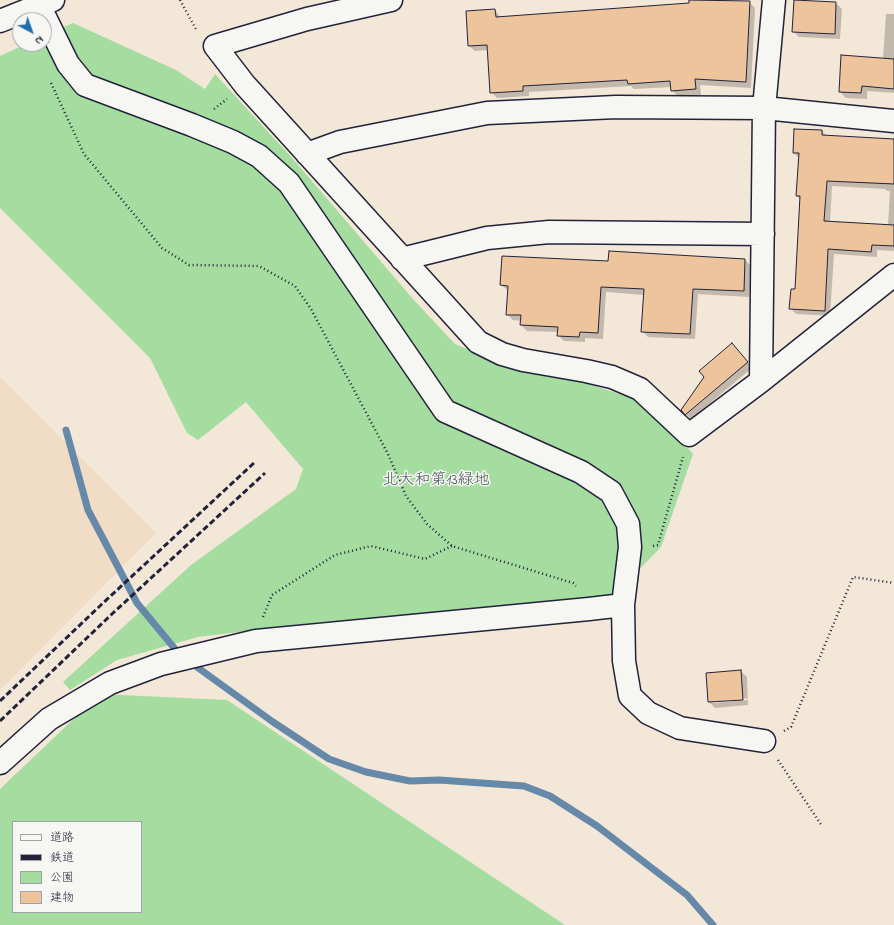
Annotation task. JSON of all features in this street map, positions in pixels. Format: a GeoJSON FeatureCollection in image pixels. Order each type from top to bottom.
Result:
{"type":"FeatureCollection","features":[{"type":"Feature","properties":{"kind":"street"},"geometry":{"type":"LineString","coordinates":[[391,0],[307,19],[215,46],[245,85],[478,342],[502,354],[524,360],[612,377],[640,388],[689,435],[761,381],[894,275]]}},
{"type":"Feature","properties":{"kind":"street"},"geometry":{"type":"LineString","coordinates":[[761,381],[764,108],[774,0]]}},
{"type":"Feature","properties":{"kind":"street"},"geometry":{"type":"LineString","coordinates":[[0,21],[46,2],[68,64],[85,85],[233,142],[259,156],[289,183],[445,411],[581,472],[611,492],[628,524],[630,547],[623,605],[624,661],[630,696],[648,713],[680,728],[764,741]]}},
{"type":"Feature","properties":{"kind":"street"},"geometry":{"type":"LineString","coordinates":[[307,154],[340,142],[487,112],[616,107],[764,108],[894,121]]}},
{"type":"Feature","properties":{"kind":"street"},"geometry":{"type":"LineString","coordinates":[[402,259],[487,238],[549,232],[763,234]]}},
{"type":"Feature","properties":{"kind":"street"},"geometry":{"type":"LineString","coordinates":[[0,763],[49,719],[110,683],[161,664],[256,641],[623,605]]}},
{"type":"Feature","properties":{"kind":"path"},"geometry":{"type":"LineString","coordinates":[[180,0],[196,31],[215,46]]}},
{"type":"Feature","properties":{"kind":"path"},"geometry":{"type":"LineString","coordinates":[[48,76],[84,154],[162,248],[189,265],[259,266],[295,286],[311,309],[384,447],[406,496],[427,524],[452,546],[573,583],[587,596],[589,609]]}},
{"type":"Feature","properties":{"kind":"path"},"geometry":{"type":"LineString","coordinates":[[192,125],[245,85]]}},
{"type":"Feature","properties":{"kind":"path"},"geometry":{"type":"LineString","coordinates":[[630,547],[658,545],[689,435]]}},
{"type":"Feature","properties":{"kind":"path"},"geometry":{"type":"LineString","coordinates":[[256,641],[262,619],[272,595],[335,555],[370,546],[425,560],[452,546]]}},
{"type":"Feature","properties":{"kind":"path"},"geometry":{"type":"LineString","coordinates":[[822,826],[764,741],[792,728],[853,577],[894,583]]}},
{"type":"Feature","properties":{"kind":"shaded area"},"geometry":{"type":"Polygon","coordinates":[[[0,377],[156,533],[0,690],[0,377]]]}},
{"type":"Feature","properties":{"kind":"green space","name":"北大和第13緑地"},"geometry":{"type":"Polygon","coordinates":[[[73,23],[176,70],[205,89],[215,74],[293,159],[413,299],[455,344],[505,365],[572,379],[629,397],[664,420],[693,454],[661,547],[611,598],[552,607],[321,622],[198,637],[117,660],[70,690],[63,682],[191,565],[296,489],[303,469],[246,402],[198,440],[187,433],[150,358],[0,208],[0,56],[12,50],[12,52],[52,52],[52,32],[73,23]]]}},
{"type":"Feature","properties":{"kind":"green space"},"geometry":{"type":"Polygon","coordinates":[[[100,694],[227,700],[565,925],[0,925],[0,789],[100,694]]]}},
{"type":"Feature","properties":{"kind":"building"},"geometry":{"type":"Polygon","coordinates":[[[689,0],[750,1],[746,82],[695,79],[696,89],[671,91],[670,81],[628,84],[627,80],[523,86],[523,91],[490,93],[487,45],[468,46],[466,11],[495,9],[496,17],[689,3],[689,0]]]}},
{"type":"Feature","properties":{"kind":"building"},"geometry":{"type":"Polygon","coordinates":[[[794,0],[836,2],[835,34],[792,32],[794,0]]]}},
{"type":"Feature","properties":{"kind":"building"},"geometry":{"type":"Polygon","coordinates":[[[841,55],[894,59],[894,89],[862,86],[861,93],[839,92],[841,55]]]}},
{"type":"Feature","properties":{"kind":"building"},"geometry":{"type":"Polygon","coordinates":[[[794,129],[822,130],[822,135],[894,139],[894,184],[827,181],[824,221],[894,225],[894,246],[872,245],[871,252],[828,249],[825,311],[789,309],[791,289],[795,289],[800,196],[796,196],[799,153],[793,153],[794,129]]]}},
{"type":"Feature","properties":{"kind":"building"},"geometry":{"type":"Polygon","coordinates":[[[609,251],[745,259],[744,291],[693,289],[690,334],[641,332],[644,289],[601,287],[598,333],[580,332],[579,337],[557,336],[558,327],[520,325],[521,315],[506,315],[508,286],[500,285],[502,256],[608,261],[609,251]]]}},
{"type":"Feature","properties":{"kind":"building"},"geometry":{"type":"Polygon","coordinates":[[[732,343],[748,362],[685,415],[681,410],[704,377],[699,371],[732,343]]]}},
{"type":"Feature","properties":{"kind":"building"},"geometry":{"type":"Polygon","coordinates":[[[741,670],[743,700],[708,702],[706,673],[741,670]]]}},
{"type":"Feature","properties":{"kind":"waterway"},"geometry":{"type":"LineString","coordinates":[[66,430],[88,510],[137,603],[180,655]]}},
{"type":"Feature","properties":{"kind":"waterway"},"geometry":{"type":"LineString","coordinates":[[190,662],[273,722],[329,759],[366,772],[410,781],[439,780],[524,786],[550,796],[597,826],[687,895],[713,925]]}},
{"type":"Feature","properties":{"kind":"railway"},"geometry":{"type":"LineString","coordinates":[[0,701],[255,462]]}},
{"type":"Feature","properties":{"kind":"railway"},"geometry":{"type":"LineString","coordinates":[[0,721],[112,614],[265,473]]}}]}
